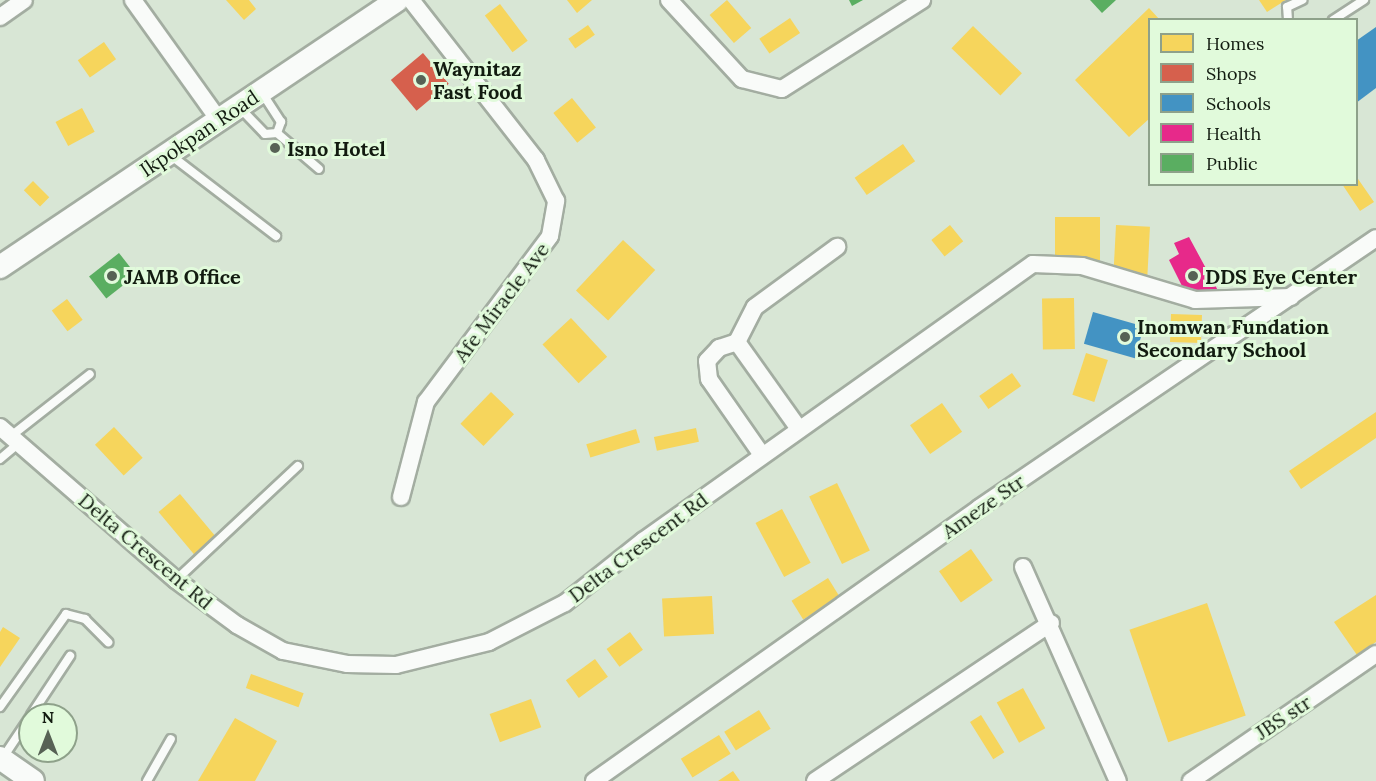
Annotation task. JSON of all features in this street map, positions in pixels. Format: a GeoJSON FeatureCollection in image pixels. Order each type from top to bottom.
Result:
{"type":"FeatureCollection","features":[{"type":"Feature","properties":{"kind":"street"},"geometry":{"type":"LineString","coordinates":[[0,17],[24,0]]}},
{"type":"Feature","properties":{"kind":"street"},"geometry":{"type":"LineString","coordinates":[[133,0],[219,120]]}},
{"type":"Feature","properties":{"kind":"street","name":"Ikpokpan Road"},"geometry":{"type":"LineString","coordinates":[[0,267],[397,0]]}},
{"type":"Feature","properties":{"kind":"street","name":"Afe Miracle Ave"},"geometry":{"type":"LineString","coordinates":[[401,497],[426,402],[550,236],[556,201],[536,160],[411,0]]}},
{"type":"Feature","properties":{"kind":"street"},"geometry":{"type":"LineString","coordinates":[[669,0],[742,79],[782,89],[920,0]]}},
{"type":"Feature","properties":{"kind":"street","name":"Ameze Str"},"geometry":{"type":"LineString","coordinates":[[594,781],[979,508],[1376,238]]}},
{"type":"Feature","properties":{"kind":"street"},"geometry":{"type":"LineString","coordinates":[[741,345],[755,306],[837,247]]}},
{"type":"Feature","properties":{"kind":"street","name":"Delta Crescent Rd"},"geometry":{"type":"LineString","coordinates":[[10,436],[176,580],[283,651],[347,664],[396,665],[489,642],[565,603],[762,455],[1033,264],[1082,266],[1195,300],[1291,297]]}},
{"type":"Feature","properties":{"kind":"street"},"geometry":{"type":"LineString","coordinates":[[741,345],[719,348],[706,369],[762,455]]}},
{"type":"Feature","properties":{"kind":"street"},"geometry":{"type":"LineString","coordinates":[[741,345],[799,429]]}},
{"type":"Feature","properties":{"kind":"street"},"geometry":{"type":"LineString","coordinates":[[1023,567],[1051,623],[1118,781]]}},
{"type":"Feature","properties":{"kind":"street"},"geometry":{"type":"LineString","coordinates":[[815,781],[1051,623]]}},
{"type":"Feature","properties":{"kind":"street","name":"JBS str"},"geometry":{"type":"LineString","coordinates":[[1191,781],[1376,654]]}},
{"type":"Feature","properties":{"kind":"street"},"geometry":{"type":"LineString","coordinates":[[1,758],[33,781]]}},
{"type":"Feature","properties":{"kind":"lane"},"geometry":{"type":"LineString","coordinates":[[1288,18],[1287,8],[1302,0]]}},
{"type":"Feature","properties":{"kind":"lane"},"geometry":{"type":"LineString","coordinates":[[1336,18],[1364,0]]}},
{"type":"Feature","properties":{"kind":"lane"},"geometry":{"type":"LineString","coordinates":[[261,92],[281,122],[277,133]]}},
{"type":"Feature","properties":{"kind":"lane"},"geometry":{"type":"LineString","coordinates":[[238,107],[265,134],[277,133],[319,169]]}},
{"type":"Feature","properties":{"kind":"lane"},"geometry":{"type":"LineString","coordinates":[[169,154],[276,236]]}},
{"type":"Feature","properties":{"kind":"lane"},"geometry":{"type":"LineString","coordinates":[[0,459],[10,436],[90,374]]}},
{"type":"Feature","properties":{"kind":"lane"},"geometry":{"type":"LineString","coordinates":[[176,580],[298,466]]}},
{"type":"Feature","properties":{"kind":"lane"},"geometry":{"type":"LineString","coordinates":[[0,707],[66,614],[85,619],[108,642]]}},
{"type":"Feature","properties":{"kind":"lane"},"geometry":{"type":"LineString","coordinates":[[39,703],[70,656]]}},
{"type":"Feature","properties":{"kind":"lane"},"geometry":{"type":"LineString","coordinates":[[1,758],[18,734]]}},
{"type":"Feature","properties":{"kind":"lane"},"geometry":{"type":"LineString","coordinates":[[147,781],[171,739]]}},
{"type":"Feature","properties":{"kind":"building: Homes"},"geometry":{"type":"Polygon","coordinates":[[[226,0],[249,0],[256,9],[244,20],[226,0]]]}},
{"type":"Feature","properties":{"kind":"building: Homes"},"geometry":{"type":"Polygon","coordinates":[[[567,0],[592,0],[577,13],[567,0]]]}},
{"type":"Feature","properties":{"kind":"building: Homes"},"geometry":{"type":"Polygon","coordinates":[[[727,0],[751,28],[734,43],[710,15],[727,0]]]}},
{"type":"Feature","properties":{"kind":"building: Homes"},"geometry":{"type":"Polygon","coordinates":[[[1259,0],[1286,0],[1267,12],[1259,0]]]}},
{"type":"Feature","properties":{"kind":"building: Homes"},"geometry":{"type":"Polygon","coordinates":[[[500,4],[528,41],[513,52],[485,15],[500,4]]]}},
{"type":"Feature","properties":{"kind":"building: Homes"},"geometry":{"type":"Polygon","coordinates":[[[1149,8],[1158,18],[1148,18],[1148,120],[1129,137],[1075,80],[1149,8]]]}},
{"type":"Feature","properties":{"kind":"building: Homes"},"geometry":{"type":"Polygon","coordinates":[[[790,18],[800,33],[769,54],[759,39],[790,18]]]}},
{"type":"Feature","properties":{"kind":"building: Homes"},"geometry":{"type":"Polygon","coordinates":[[[588,25],[595,35],[575,49],[568,39],[588,25]]]}},
{"type":"Feature","properties":{"kind":"building: Homes"},"geometry":{"type":"Polygon","coordinates":[[[973,26],[1022,73],[1000,96],[951,48],[973,26]]]}},
{"type":"Feature","properties":{"kind":"building: Homes"},"geometry":{"type":"Polygon","coordinates":[[[104,42],[116,59],[90,78],[78,60],[104,42]]]}},
{"type":"Feature","properties":{"kind":"building: Homes"},"geometry":{"type":"Polygon","coordinates":[[[572,98],[596,128],[577,143],[553,113],[572,98]]]}},
{"type":"Feature","properties":{"kind":"building: Homes"},"geometry":{"type":"Polygon","coordinates":[[[82,108],[95,132],[68,146],[56,122],[82,108]]]}},
{"type":"Feature","properties":{"kind":"building: Homes"},"geometry":{"type":"Polygon","coordinates":[[[903,144],[915,161],[867,195],[855,178],[903,144]]]}},
{"type":"Feature","properties":{"kind":"building: Homes"},"geometry":{"type":"Polygon","coordinates":[[[1358,179],[1374,202],[1360,211],[1343,186],[1358,186],[1358,179]]]}},
{"type":"Feature","properties":{"kind":"building: Homes"},"geometry":{"type":"Polygon","coordinates":[[[33,181],[49,197],[40,206],[24,190],[33,181]]]}},
{"type":"Feature","properties":{"kind":"building: Homes"},"geometry":{"type":"Polygon","coordinates":[[[1055,217],[1100,217],[1100,260],[1055,260],[1055,217]]]}},
{"type":"Feature","properties":{"kind":"building: Homes"},"geometry":{"type":"Polygon","coordinates":[[[950,225],[963,241],[945,256],[931,240],[950,225]]]}},
{"type":"Feature","properties":{"kind":"building: Homes"},"geometry":{"type":"Polygon","coordinates":[[[1116,225],[1150,227],[1147,276],[1113,274],[1116,225]]]}},
{"type":"Feature","properties":{"kind":"building: Homes"},"geometry":{"type":"Polygon","coordinates":[[[623,240],[655,270],[608,320],[576,290],[623,240]]]}},
{"type":"Feature","properties":{"kind":"building: Homes"},"geometry":{"type":"Polygon","coordinates":[[[1074,298],[1075,349],[1043,350],[1042,299],[1074,298]]]}},
{"type":"Feature","properties":{"kind":"building: Homes"},"geometry":{"type":"Polygon","coordinates":[[[67,299],[83,320],[67,331],[52,310],[67,299]]]}},
{"type":"Feature","properties":{"kind":"building: Homes"},"geometry":{"type":"Polygon","coordinates":[[[1171,314],[1202,315],[1201,343],[1170,342],[1171,314]]]}},
{"type":"Feature","properties":{"kind":"building: Homes"},"geometry":{"type":"Polygon","coordinates":[[[571,318],[607,357],[579,383],[542,345],[571,318]]]}},
{"type":"Feature","properties":{"kind":"building: Homes"},"geometry":{"type":"Polygon","coordinates":[[[1086,353],[1108,360],[1094,402],[1072,395],[1086,353]]]}},
{"type":"Feature","properties":{"kind":"building: Homes"},"geometry":{"type":"Polygon","coordinates":[[[1012,373],[1021,386],[988,409],[979,396],[1012,373]]]}},
{"type":"Feature","properties":{"kind":"building: Homes"},"geometry":{"type":"Polygon","coordinates":[[[491,392],[514,414],[483,446],[460,424],[491,392]]]}},
{"type":"Feature","properties":{"kind":"building: Homes"},"geometry":{"type":"Polygon","coordinates":[[[942,403],[962,432],[930,454],[910,425],[942,403]]]}},
{"type":"Feature","properties":{"kind":"building: Homes"},"geometry":{"type":"Polygon","coordinates":[[[1376,412],[1376,438],[1301,489],[1289,471],[1376,412]]]}},
{"type":"Feature","properties":{"kind":"building: Homes"},"geometry":{"type":"Polygon","coordinates":[[[114,427],[143,458],[124,475],[95,445],[114,427]]]}},
{"type":"Feature","properties":{"kind":"building: Homes"},"geometry":{"type":"Polygon","coordinates":[[[696,428],[699,442],[657,451],[654,437],[696,428]]]}},
{"type":"Feature","properties":{"kind":"building: Homes"},"geometry":{"type":"Polygon","coordinates":[[[636,429],[640,442],[590,458],[586,444],[636,429]]]}},
{"type":"Feature","properties":{"kind":"building: Homes"},"geometry":{"type":"Polygon","coordinates":[[[837,483],[870,550],[842,564],[809,497],[837,483]]]}},
{"type":"Feature","properties":{"kind":"building: Homes"},"geometry":{"type":"Polygon","coordinates":[[[180,494],[219,540],[197,558],[159,512],[180,494]]]}},
{"type":"Feature","properties":{"kind":"building: Homes"},"geometry":{"type":"Polygon","coordinates":[[[782,509],[811,563],[784,577],[756,523],[782,509]]]}},
{"type":"Feature","properties":{"kind":"building: Homes"},"geometry":{"type":"Polygon","coordinates":[[[971,549],[993,580],[961,602],[939,571],[971,549]]]}},
{"type":"Feature","properties":{"kind":"building: Homes"},"geometry":{"type":"Polygon","coordinates":[[[828,578],[840,597],[803,619],[792,601],[828,578]]]}},
{"type":"Feature","properties":{"kind":"building: Homes"},"geometry":{"type":"Polygon","coordinates":[[[1376,595],[1376,642],[1357,655],[1334,622],[1376,595]]]}},
{"type":"Feature","properties":{"kind":"building: Homes"},"geometry":{"type":"Polygon","coordinates":[[[712,596],[714,634],[664,637],[662,599],[712,596]]]}},
{"type":"Feature","properties":{"kind":"building: Homes"},"geometry":{"type":"Polygon","coordinates":[[[1207,603],[1246,716],[1168,742],[1129,630],[1207,603]]]}},
{"type":"Feature","properties":{"kind":"building: Homes"},"geometry":{"type":"Polygon","coordinates":[[[3,627],[20,638],[0,667],[0,632],[3,627]]]}},
{"type":"Feature","properties":{"kind":"building: Homes"},"geometry":{"type":"Polygon","coordinates":[[[630,632],[643,650],[619,667],[607,649],[630,632]]]}},
{"type":"Feature","properties":{"kind":"building: Homes"},"geometry":{"type":"Polygon","coordinates":[[[595,659],[608,677],[579,698],[566,680],[595,659]]]}},
{"type":"Feature","properties":{"kind":"building: Homes"},"geometry":{"type":"Polygon","coordinates":[[[251,674],[304,693],[298,707],[246,688],[251,674]]]}},
{"type":"Feature","properties":{"kind":"building: Homes"},"geometry":{"type":"Polygon","coordinates":[[[1023,688],[1045,728],[1019,743],[997,703],[1023,688]]]}},
{"type":"Feature","properties":{"kind":"building: Homes"},"geometry":{"type":"Polygon","coordinates":[[[531,699],[541,727],[500,742],[490,714],[531,699]]]}},
{"type":"Feature","properties":{"kind":"building: Homes"},"geometry":{"type":"Polygon","coordinates":[[[759,710],[771,729],[736,750],[724,732],[759,710]]]}},
{"type":"Feature","properties":{"kind":"building: Homes"},"geometry":{"type":"Polygon","coordinates":[[[981,715],[1004,752],[993,759],[970,722],[981,715]]]}},
{"type":"Feature","properties":{"kind":"building: Homes"},"geometry":{"type":"Polygon","coordinates":[[[235,718],[277,741],[255,781],[198,781],[235,718]]]}},
{"type":"Feature","properties":{"kind":"building: Homes"},"geometry":{"type":"Polygon","coordinates":[[[719,735],[731,754],[692,778],[681,759],[719,735]]]}},
{"type":"Feature","properties":{"kind":"building: Homes"},"geometry":{"type":"Polygon","coordinates":[[[733,771],[740,781],[718,781],[733,771]]]}},
{"type":"Feature","properties":{"kind":"building: Shops"},"geometry":{"type":"Polygon","coordinates":[[[423,53],[449,84],[417,111],[391,80],[423,53]]]}},
{"type":"Feature","properties":{"kind":"building: Schools"},"geometry":{"type":"Polygon","coordinates":[[[1376,27],[1376,88],[1358,102],[1358,40],[1376,27]]]}},
{"type":"Feature","properties":{"kind":"building: Schools"},"geometry":{"type":"Polygon","coordinates":[[[1093,312],[1144,327],[1135,358],[1084,344],[1093,312]]]}},
{"type":"Feature","properties":{"kind":"building: Health","name":"DDS Eye Center"},"geometry":{"type":"Polygon","coordinates":[[[1189,237],[1222,298],[1185,292],[1169,260],[1179,254],[1174,243],[1189,237]]]}},
{"type":"Feature","properties":{"kind":"building: Public"},"geometry":{"type":"Polygon","coordinates":[[[849,0],[863,0],[852,6],[849,0]]]}},
{"type":"Feature","properties":{"kind":"building: Public"},"geometry":{"type":"Polygon","coordinates":[[[1090,0],[1116,0],[1102,13],[1090,0]]]}},
{"type":"Feature","properties":{"kind":"building: Public","name":"JAMB Office"},"geometry":{"type":"Polygon","coordinates":[[[119,253],[136,275],[106,298],[89,276],[119,253]]]}},
{"type":"Feature","properties":{"kind":"place","name":"Waynitaz Fast Food"},"geometry":{"type":"Point","coordinates":[421,80]}},
{"type":"Feature","properties":{"kind":"place","name":"Isno Hotel"},"geometry":{"type":"Point","coordinates":[275,148]}},
{"type":"Feature","properties":{"kind":"place","name":"JAMB Office"},"geometry":{"type":"Point","coordinates":[112,276]}},
{"type":"Feature","properties":{"kind":"place","name":"DDS Eye Center"},"geometry":{"type":"Point","coordinates":[1193,276]}},
{"type":"Feature","properties":{"kind":"place","name":"Inomwan Fundation Secondary School"},"geometry":{"type":"Point","coordinates":[1125,337]}}]}
